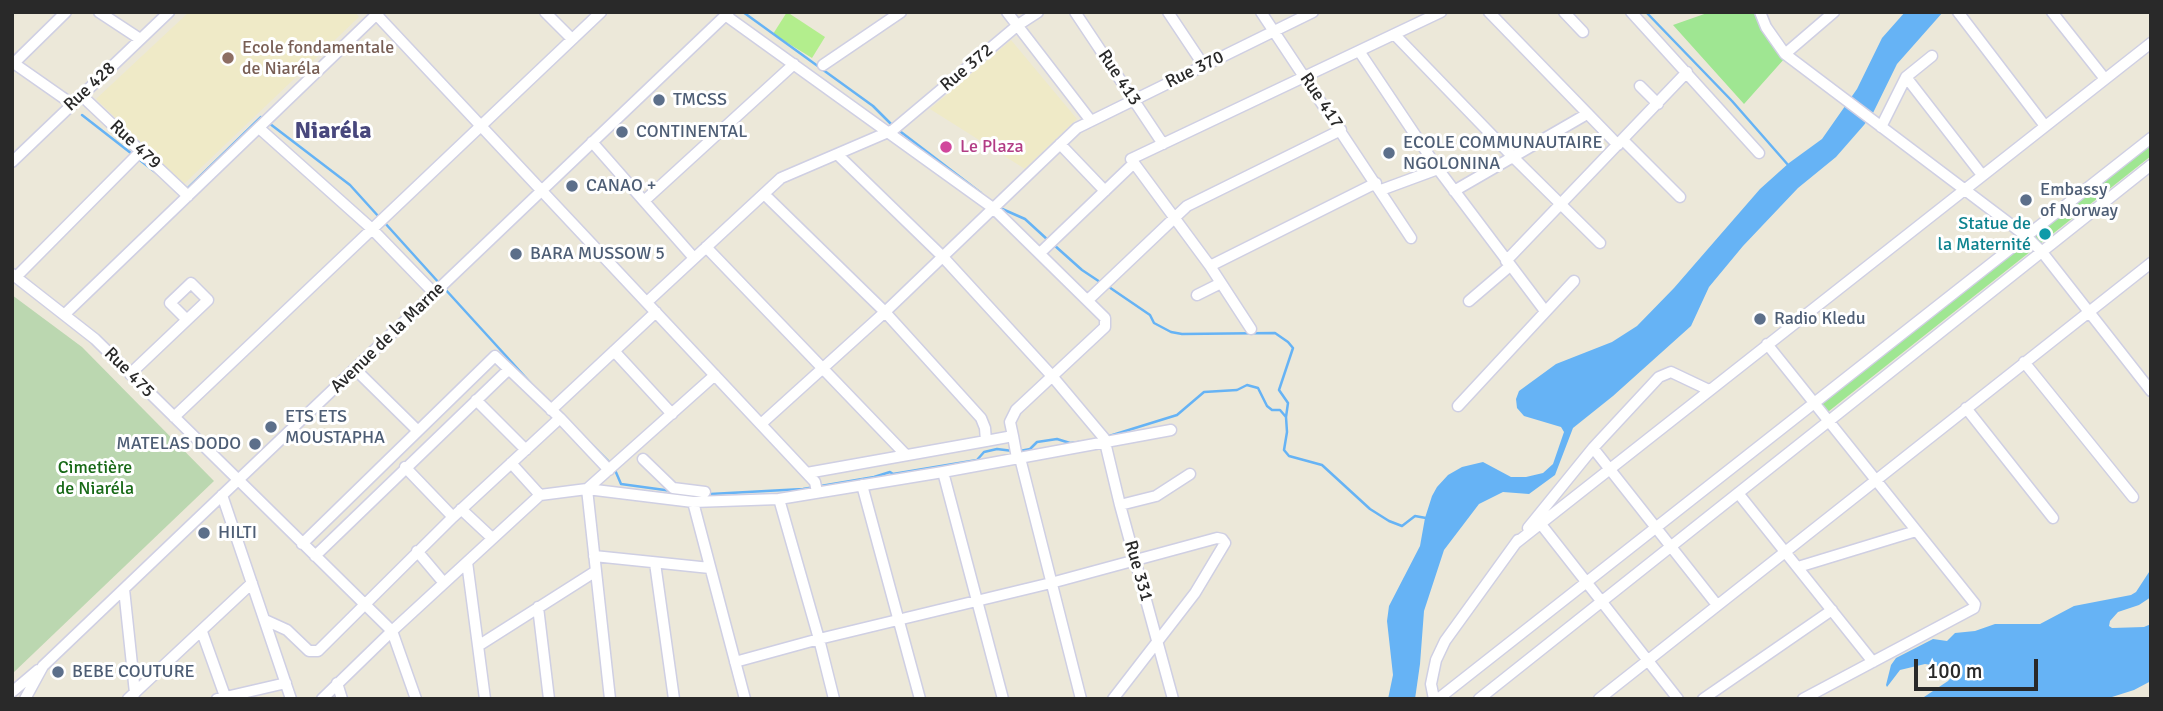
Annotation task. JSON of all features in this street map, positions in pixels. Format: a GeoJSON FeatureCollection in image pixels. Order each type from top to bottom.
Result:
{"type":"FeatureCollection","features":[{"type":"Feature","properties":{"kind":"street"},"geometry":{"type":"LineString","coordinates":[[66,12],[13,64],[72,104]]}},
{"type":"Feature","properties":{"kind":"street"},"geometry":{"type":"LineString","coordinates":[[99,12],[141,39]]}},
{"type":"Feature","properties":{"kind":"street","name":"Rue 428"},"geometry":{"type":"LineString","coordinates":[[12,162],[169,12]]}},
{"type":"Feature","properties":{"kind":"street"},"geometry":{"type":"LineString","coordinates":[[545,12],[572,39]]}},
{"type":"Feature","properties":{"kind":"street"},"geometry":{"type":"LineString","coordinates":[[174,417],[601,12]]}},
{"type":"Feature","properties":{"kind":"street"},"geometry":{"type":"LineString","coordinates":[[710,12],[725,16],[893,129],[993,208],[1105,318],[1105,327],[1016,410],[1010,422],[1080,699]]}},
{"type":"Feature","properties":{"kind":"street"},"geometry":{"type":"LineString","coordinates":[[823,65],[901,12]]}},
{"type":"Feature","properties":{"kind":"street"},"geometry":{"type":"LineString","coordinates":[[1007,12],[1091,121]]}},
{"type":"Feature","properties":{"kind":"street","name":"Rue 372"},"geometry":{"type":"LineString","coordinates":[[647,302],[781,178],[893,129],[1018,25],[1038,12]]}},
{"type":"Feature","properties":{"kind":"street","name":"Rue 413"},"geometry":{"type":"LineString","coordinates":[[1075,12],[1163,144]]}},
{"type":"Feature","properties":{"kind":"street"},"geometry":{"type":"LineString","coordinates":[[1168,12],[1204,66]]}},
{"type":"Feature","properties":{"kind":"street","name":"Rue 417"},"geometry":{"type":"LineString","coordinates":[[1261,12],[1411,238]]}},
{"type":"Feature","properties":{"kind":"street","name":"Rue 370"},"geometry":{"type":"LineString","coordinates":[[761,424],[885,312],[1077,128],[1313,12]]}},
{"type":"Feature","properties":{"kind":"street"},"geometry":{"type":"LineString","coordinates":[[1251,329],[1210,266],[1131,159],[1395,35],[1423,17],[1441,12]]}},
{"type":"Feature","properties":{"kind":"street"},"geometry":{"type":"LineString","coordinates":[[1489,12],[1587,114],[1680,197]]}},
{"type":"Feature","properties":{"kind":"street"},"geometry":{"type":"LineString","coordinates":[[1564,12],[1583,32]]}},
{"type":"Feature","properties":{"kind":"street"},"geometry":{"type":"LineString","coordinates":[[1632,12],[1759,153]]}},
{"type":"Feature","properties":{"kind":"street"},"geometry":{"type":"LineString","coordinates":[[1760,12],[1766,27],[1785,54],[2026,236],[2042,252],[2151,391]]}},
{"type":"Feature","properties":{"kind":"street"},"geometry":{"type":"LineString","coordinates":[[1958,12],[2045,126]]}},
{"type":"Feature","properties":{"kind":"street"},"geometry":{"type":"LineString","coordinates":[[2052,12],[2105,79]]}},
{"type":"Feature","properties":{"kind":"street"},"geometry":{"type":"LineString","coordinates":[[65,314],[376,13],[807,473],[816,488]]}},
{"type":"Feature","properties":{"kind":"street"},"geometry":{"type":"LineString","coordinates":[[1785,54],[1829,14]]}},
{"type":"Feature","properties":{"kind":"street","name":"Avenue de la Marne"},"geometry":{"type":"LineString","coordinates":[[25,699],[43,666],[725,16]]}},
{"type":"Feature","properties":{"kind":"street"},"geometry":{"type":"LineString","coordinates":[[1395,35],[1600,243]]}},
{"type":"Feature","properties":{"kind":"street"},"geometry":{"type":"LineString","coordinates":[[1516,543],[2151,43]]}},
{"type":"Feature","properties":{"kind":"street"},"geometry":{"type":"LineString","coordinates":[[1359,51],[1438,169],[1545,311]]}},
{"type":"Feature","properties":{"kind":"street"},"geometry":{"type":"LineString","coordinates":[[1881,127],[1906,77],[1931,56]]}},
{"type":"Feature","properties":{"kind":"street"},"geometry":{"type":"LineString","coordinates":[[644,201],[794,64]]}},
{"type":"Feature","properties":{"kind":"street"},"geometry":{"type":"LineString","coordinates":[[1469,302],[1508,264],[1561,204],[1687,72]]}},
{"type":"Feature","properties":{"kind":"street"},"geometry":{"type":"LineString","coordinates":[[1906,77],[1982,175]]}},
{"type":"Feature","properties":{"kind":"street"},"geometry":{"type":"LineString","coordinates":[[1640,86],[1658,104]]}},
{"type":"Feature","properties":{"kind":"street","name":"Rue 479"},"geometry":{"type":"LineString","coordinates":[[81,95],[188,196]]}},
{"type":"Feature","properties":{"kind":"street"},"geometry":{"type":"LineString","coordinates":[[1454,191],[1587,114]]}},
{"type":"Feature","properties":{"kind":"street"},"geometry":{"type":"LineString","coordinates":[[259,128],[372,229],[434,293]]}},
{"type":"Feature","properties":{"kind":"street"},"geometry":{"type":"LineString","coordinates":[[1088,300],[1187,206],[1341,130]]}},
{"type":"Feature","properties":{"kind":"street"},"geometry":{"type":"LineString","coordinates":[[1709,390],[1671,373],[1665,373],[1654,381],[1593,448],[1516,543],[1445,641],[1436,660],[1431,684],[1436,699],[2151,138]]}},
{"type":"Feature","properties":{"kind":"street"},"geometry":{"type":"LineString","coordinates":[[592,142],[694,258]]}},
{"type":"Feature","properties":{"kind":"street"},"geometry":{"type":"LineString","coordinates":[[1060,144],[1105,191]]}},
{"type":"Feature","properties":{"kind":"street"},"geometry":{"type":"LineString","coordinates":[[14,275],[141,151]]}},
{"type":"Feature","properties":{"kind":"street"},"geometry":{"type":"LineString","coordinates":[[838,155],[942,256],[1103,436]]}},
{"type":"Feature","properties":{"kind":"street"},"geometry":{"type":"LineString","coordinates":[[1040,253],[1134,163]]}},
{"type":"Feature","properties":{"kind":"street"},"geometry":{"type":"LineString","coordinates":[[1479,699],[2151,165]]}},
{"type":"Feature","properties":{"kind":"street"},"geometry":{"type":"LineString","coordinates":[[1210,266],[1378,186],[1438,169]]}},
{"type":"Feature","properties":{"kind":"street"},"geometry":{"type":"LineString","coordinates":[[764,194],[885,312],[981,418],[986,440]]}},
{"type":"Feature","properties":{"kind":"street"},"geometry":{"type":"LineString","coordinates":[[706,247],[905,454]]}},
{"type":"Feature","properties":{"kind":"street"},"geometry":{"type":"LineString","coordinates":[[1599,699],[2151,263]]}},
{"type":"Feature","properties":{"kind":"street","name":"Rue 475"},"geometry":{"type":"LineString","coordinates":[[14,275],[95,339],[392,631]]}},
{"type":"Feature","properties":{"kind":"street"},"geometry":{"type":"LineString","coordinates":[[1458,406],[1574,281]]}},
{"type":"Feature","properties":{"kind":"street"},"geometry":{"type":"LineString","coordinates":[[1197,295],[1221,283]]}},
{"type":"Feature","properties":{"kind":"street"},"geometry":{"type":"LineString","coordinates":[[551,410],[656,312]]}},
{"type":"Feature","properties":{"kind":"street"},"geometry":{"type":"LineString","coordinates":[[131,374],[187,320]]}},
{"type":"Feature","properties":{"kind":"street"},"geometry":{"type":"LineString","coordinates":[[1767,344],[1975,601],[1975,606],[1803,699]]}},
{"type":"Feature","properties":{"kind":"street"},"geometry":{"type":"LineString","coordinates":[[614,351],[672,414]]}},
{"type":"Feature","properties":{"kind":"street"},"geometry":{"type":"LineString","coordinates":[[302,544],[495,356],[560,418],[609,470]]}},
{"type":"Feature","properties":{"kind":"street"},"geometry":{"type":"LineString","coordinates":[[2024,362],[2133,497]]}},
{"type":"Feature","properties":{"kind":"street"},"geometry":{"type":"LineString","coordinates":[[355,369],[418,431]]}},
{"type":"Feature","properties":{"kind":"street"},"geometry":{"type":"LineString","coordinates":[[315,556],[508,370]]}},
{"type":"Feature","properties":{"kind":"street"},"geometry":{"type":"LineString","coordinates":[[587,489],[715,375]]}},
{"type":"Feature","properties":{"kind":"street"},"geometry":{"type":"LineString","coordinates":[[476,400],[526,450]]}},
{"type":"Feature","properties":{"kind":"street"},"geometry":{"type":"LineString","coordinates":[[1966,408],[2053,518]]}},
{"type":"Feature","properties":{"kind":"street"},"geometry":{"type":"LineString","coordinates":[[265,620],[287,630],[309,651],[318,651],[417,551],[560,418]]}},
{"type":"Feature","properties":{"kind":"street"},"geometry":{"type":"LineString","coordinates":[[643,459],[672,494],[693,502],[779,499],[816,488],[862,485],[1018,458],[1103,436],[1171,430]]}},
{"type":"Feature","properties":{"kind":"street"},"geometry":{"type":"LineString","coordinates":[[807,473],[1013,436]]}},
{"type":"Feature","properties":{"kind":"street","name":"Rue 331"},"geometry":{"type":"LineString","coordinates":[[1103,436],[1173,699]]}},
{"type":"Feature","properties":{"kind":"street"},"geometry":{"type":"LineString","coordinates":[[1593,448],[1717,605]]}},
{"type":"Feature","properties":{"kind":"street"},"geometry":{"type":"LineString","coordinates":[[511,463],[540,495]]}},
{"type":"Feature","properties":{"kind":"street"},"geometry":{"type":"LineString","coordinates":[[405,467],[453,517]]}},
{"type":"Feature","properties":{"kind":"street"},"geometry":{"type":"LineString","coordinates":[[943,472],[1003,699]]}},
{"type":"Feature","properties":{"kind":"street"},"geometry":{"type":"LineString","coordinates":[[1120,505],[1156,496],[1190,474]]}},
{"type":"Feature","properties":{"kind":"street"},"geometry":{"type":"LineString","coordinates":[[862,485],[920,699]]}},
{"type":"Feature","properties":{"kind":"street"},"geometry":{"type":"LineString","coordinates":[[587,489],[610,699]]}},
{"type":"Feature","properties":{"kind":"street"},"geometry":{"type":"LineString","coordinates":[[322,699],[540,495],[587,489],[672,494],[705,492]]}},
{"type":"Feature","properties":{"kind":"street"},"geometry":{"type":"LineString","coordinates":[[1738,493],[1873,662]]}},
{"type":"Feature","properties":{"kind":"street"},"geometry":{"type":"LineString","coordinates":[[222,495],[291,699]]}},
{"type":"Feature","properties":{"kind":"street"},"geometry":{"type":"LineString","coordinates":[[779,499],[834,699]]}},
{"type":"Feature","properties":{"kind":"street"},"geometry":{"type":"LineString","coordinates":[[693,502],[745,699]]}},
{"type":"Feature","properties":{"kind":"street"},"geometry":{"type":"LineString","coordinates":[[461,509],[492,538]]}},
{"type":"Feature","properties":{"kind":"street"},"geometry":{"type":"LineString","coordinates":[[1540,523],[1678,699]]}},
{"type":"Feature","properties":{"kind":"street"},"geometry":{"type":"LineString","coordinates":[[1798,567],[1916,531]]}},
{"type":"Feature","properties":{"kind":"street"},"geometry":{"type":"LineString","coordinates":[[735,662],[1051,583],[1217,538],[1222,539],[1225,543],[1195,593],[1114,699]]}},
{"type":"Feature","properties":{"kind":"street"},"geometry":{"type":"LineString","coordinates":[[417,551],[444,583]]}},
{"type":"Feature","properties":{"kind":"street"},"geometry":{"type":"LineString","coordinates":[[594,556],[710,568]]}},
{"type":"Feature","properties":{"kind":"street"},"geometry":{"type":"LineString","coordinates":[[467,562],[485,699]]}},
{"type":"Feature","properties":{"kind":"street"},"geometry":{"type":"LineString","coordinates":[[655,563],[674,699]]}},
{"type":"Feature","properties":{"kind":"street"},"geometry":{"type":"LineString","coordinates":[[478,646],[596,571]]}},
{"type":"Feature","properties":{"kind":"street"},"geometry":{"type":"LineString","coordinates":[[131,696],[252,583]]}},
{"type":"Feature","properties":{"kind":"street"},"geometry":{"type":"LineString","coordinates":[[124,589],[131,696]]}},
{"type":"Feature","properties":{"kind":"street"},"geometry":{"type":"LineString","coordinates":[[538,607],[549,699]]}},
{"type":"Feature","properties":{"kind":"street"},"geometry":{"type":"LineString","coordinates":[[1703,699],[1832,610]]}},
{"type":"Feature","properties":{"kind":"street"},"geometry":{"type":"LineString","coordinates":[[392,631],[416,699]]}},
{"type":"Feature","properties":{"kind":"street"},"geometry":{"type":"LineString","coordinates":[[202,632],[223,698],[286,683]]}},
{"type":"Feature","properties":{"kind":"street"},"geometry":{"type":"LineString","coordinates":[[12,692],[43,666]]}},
{"type":"Feature","properties":{"kind":"street"},"geometry":{"type":"LineString","coordinates":[[337,683],[342,699]]}},
{"type":"Feature","properties":{"kind":"shaded area","name":"Ecole fondamentale de Niaréla"},"geometry":{"type":"Polygon","coordinates":[[[189,12],[355,12],[359,17],[184,184],[96,99],[189,12]]]}},
{"type":"Feature","properties":{"kind":"shaded area"},"geometry":{"type":"Polygon","coordinates":[[[1011,40],[1077,119],[1025,169],[930,109],[1011,40]]]}},
{"type":"Feature","properties":{"kind":"green space"},"geometry":{"type":"Polygon","coordinates":[[[787,12],[825,37],[812,58],[773,34],[787,12]]]}},
{"type":"Feature","properties":{"kind":"green space"},"geometry":{"type":"Polygon","coordinates":[[[1710,12],[1756,12],[1785,58],[1744,104],[1673,25],[1710,12]]]}},
{"type":"Feature","properties":{"kind":"green space"},"geometry":{"type":"Polygon","coordinates":[[[2151,144],[2151,156],[1824,415],[1816,406],[2151,144]]]}},
{"type":"Feature","properties":{"kind":"green space","name":"Cimetière de Niaréla"},"geometry":{"type":"Polygon","coordinates":[[[12,295],[82,347],[214,481],[12,674],[12,295]]]}},
{"type":"Feature","properties":{"kind":"water"},"geometry":{"type":"Polygon","coordinates":[[[1905,12],[1943,12],[1897,64],[1873,113],[1864,125],[1836,157],[1798,188],[1743,246],[1709,287],[1691,326],[1573,428],[1555,475],[1529,494],[1503,492],[1479,504],[1444,550],[1424,611],[1415,699],[1388,699],[1393,675],[1387,621],[1389,606],[1420,546],[1425,518],[1437,487],[1448,475],[1462,467],[1483,462],[1511,477],[1543,473],[1553,464],[1564,432],[1561,427],[1524,416],[1517,408],[1519,391],[1556,364],[1612,342],[1637,326],[1674,288],[1760,189],[1822,139],[1857,89],[1882,38],[1905,12]]]}},
{"type":"Feature","properties":{"kind":"water"},"geometry":{"type":"Polygon","coordinates":[[[2151,569],[2151,597],[2139,605],[2118,612],[2109,626],[2144,627],[2151,624],[2151,681],[2134,690],[2112,699],[1921,699],[1948,681],[1956,672],[1949,668],[1925,664],[1900,670],[1887,687],[1886,685],[1891,665],[1896,658],[1933,639],[1947,641],[1955,633],[1975,631],[1995,624],[2040,624],[2074,606],[2131,595],[2136,592],[2151,569]]]}},
{"type":"Feature","properties":{"kind":"waterway"},"geometry":{"type":"LineString","coordinates":[[743,12],[873,106],[892,125]]}},
{"type":"Feature","properties":{"kind":"waterway"},"geometry":{"type":"LineString","coordinates":[[1646,12],[1732,101],[1789,166]]}},
{"type":"Feature","properties":{"kind":"waterway"},"geometry":{"type":"LineString","coordinates":[[82,115],[159,175]]}},
{"type":"Feature","properties":{"kind":"waterway"},"geometry":{"type":"LineString","coordinates":[[186,190],[261,117],[350,185],[379,217]]}},
{"type":"Feature","properties":{"kind":"waterway"},"geometry":{"type":"LineString","coordinates":[[897,129],[981,193]]}},
{"type":"Feature","properties":{"kind":"waterway"},"geometry":{"type":"LineString","coordinates":[[1000,208],[1025,219],[1049,241]]}},
{"type":"Feature","properties":{"kind":"waterway"},"geometry":{"type":"LineString","coordinates":[[384,222],[440,284]]}},
{"type":"Feature","properties":{"kind":"waterway"},"geometry":{"type":"LineString","coordinates":[[1054,245],[1100,282]]}},
{"type":"Feature","properties":{"kind":"waterway"},"geometry":{"type":"LineString","coordinates":[[1106,285],[1150,315],[1154,323],[1171,332],[1275,333],[1288,342],[1293,348],[1279,390],[1288,403],[1286,417]]}},
{"type":"Feature","properties":{"kind":"waterway"},"geometry":{"type":"LineString","coordinates":[[445,289],[537,390]]}},
{"type":"Feature","properties":{"kind":"waterway"},"geometry":{"type":"LineString","coordinates":[[1106,437],[1177,415],[1204,392],[1237,390],[1247,385],[1258,388],[1267,406],[1272,410],[1280,410],[1286,417],[1284,450],[1289,456],[1322,465],[1370,509],[1389,521],[1402,526],[1415,516],[1426,518]]}},
{"type":"Feature","properties":{"kind":"waterway"},"geometry":{"type":"LineString","coordinates":[[1020,451],[1030,449],[1037,442],[1057,439],[1070,443],[1079,442]]}},
{"type":"Feature","properties":{"kind":"waterway"},"geometry":{"type":"LineString","coordinates":[[589,442],[611,464]]}},
{"type":"Feature","properties":{"kind":"waterway"},"geometry":{"type":"LineString","coordinates":[[692,495],[803,489],[890,472],[893,474],[977,460],[984,452],[997,449],[1013,451]]}},
{"type":"Feature","properties":{"kind":"waterway"},"geometry":{"type":"LineString","coordinates":[[615,470],[621,484],[672,491]]}},
{"type":"Feature","properties":{"kind":"place","name":"Ecole fondamentale de Niaréla"},"geometry":{"type":"Point","coordinates":[228,58]}},
{"type":"Feature","properties":{"kind":"place","name":"TMCSS"},"geometry":{"type":"Point","coordinates":[659,100]}},
{"type":"Feature","properties":{"kind":"place","name":"CONTINENTAL"},"geometry":{"type":"Point","coordinates":[622,132]}},
{"type":"Feature","properties":{"kind":"place","name":"Le Plaza"},"geometry":{"type":"Point","coordinates":[946,147]}},
{"type":"Feature","properties":{"kind":"place","name":"ECOLE COMMUNAUTAIRE NGOLONINA"},"geometry":{"type":"Point","coordinates":[1389,153]}},
{"type":"Feature","properties":{"kind":"place","name":"CANAO +"},"geometry":{"type":"Point","coordinates":[572,186]}},
{"type":"Feature","properties":{"kind":"place","name":"Embassy of Norway"},"geometry":{"type":"Point","coordinates":[2026,200]}},
{"type":"Feature","properties":{"kind":"place","name":"Statue de la Maternité"},"geometry":{"type":"Point","coordinates":[2045,234]}},
{"type":"Feature","properties":{"kind":"place","name":"BARA MUSSOW 5"},"geometry":{"type":"Point","coordinates":[516,254]}},
{"type":"Feature","properties":{"kind":"place","name":"Radio Kledu"},"geometry":{"type":"Point","coordinates":[1760,319]}},
{"type":"Feature","properties":{"kind":"place","name":"ETS ETS MOUSTAPHA"},"geometry":{"type":"Point","coordinates":[271,427]}},
{"type":"Feature","properties":{"kind":"place","name":"MATELAS DODO"},"geometry":{"type":"Point","coordinates":[255,444]}},
{"type":"Feature","properties":{"kind":"place","name":"HILTI"},"geometry":{"type":"Point","coordinates":[204,533]}},
{"type":"Feature","properties":{"kind":"place","name":"BEBE COUTURE"},"geometry":{"type":"Point","coordinates":[58,672]}},
{"type":"Feature","properties":{"kind":"district","name":"Niaréla"},"geometry":{"type":"Point","coordinates":[333,132]}}]}
